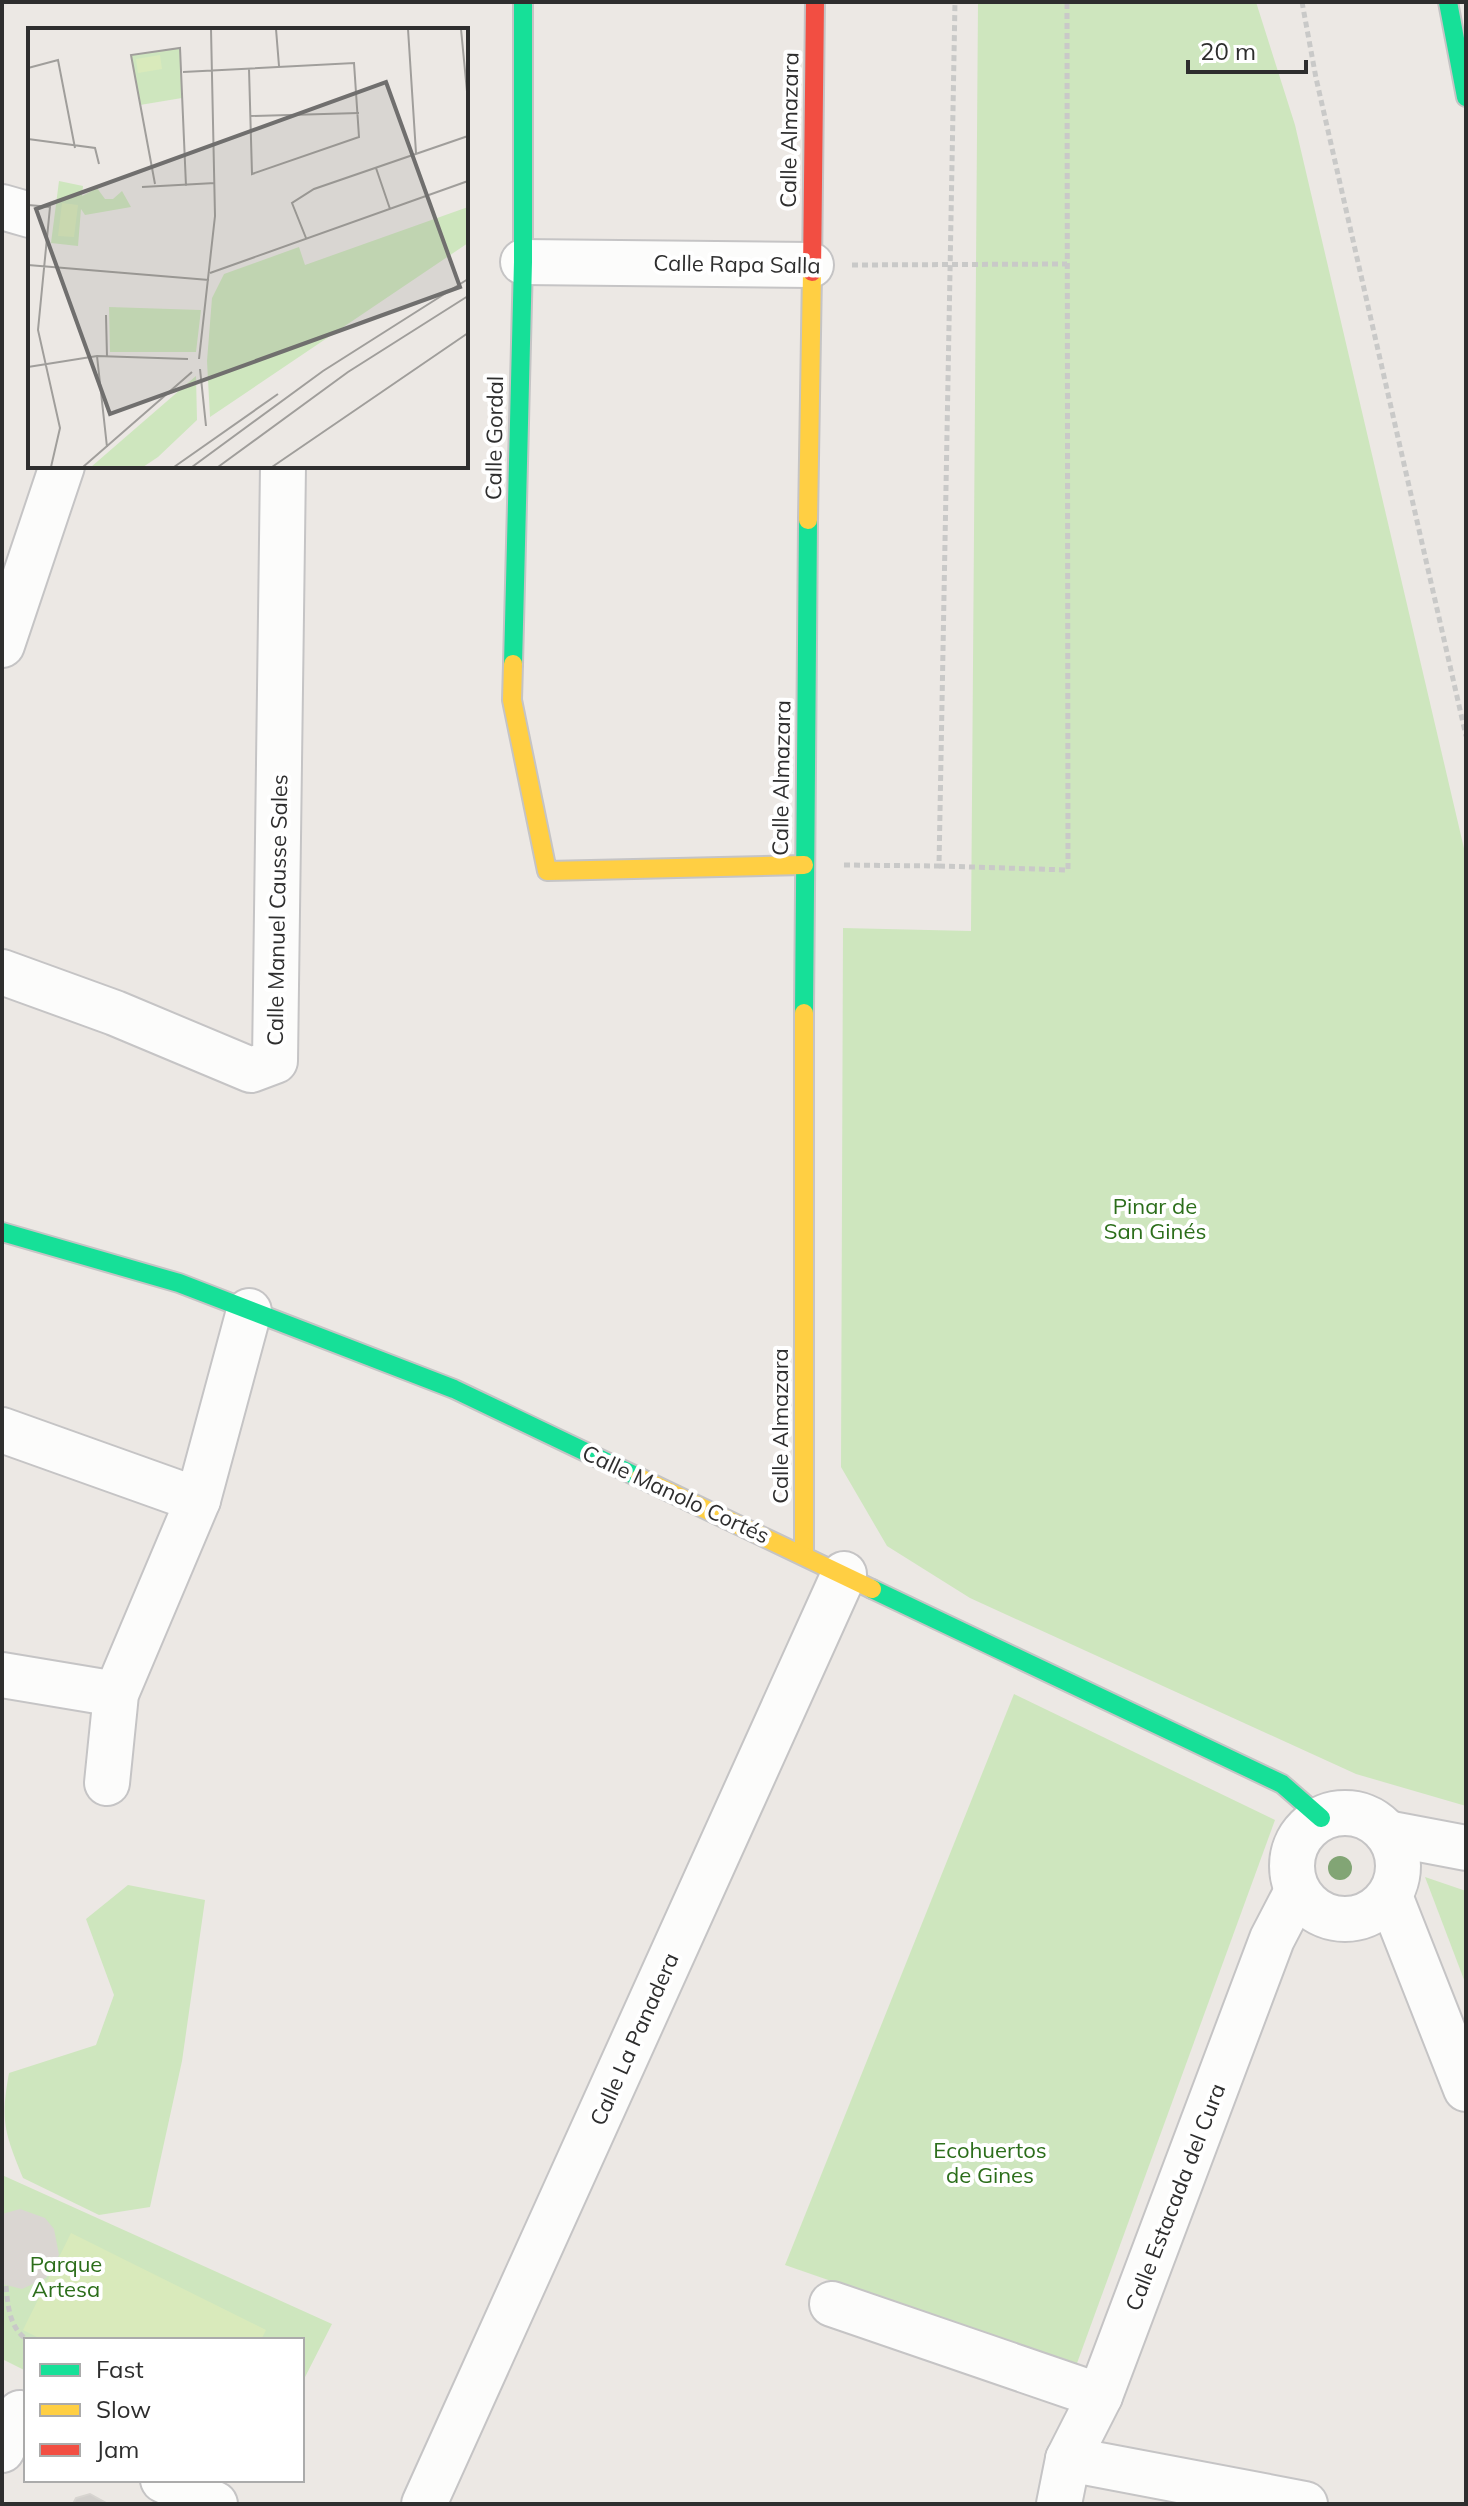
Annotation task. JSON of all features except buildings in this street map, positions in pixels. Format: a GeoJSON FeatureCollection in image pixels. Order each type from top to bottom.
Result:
{"type":"FeatureCollection","features":[{"type":"Feature","properties":{"kind":"main road","name":"Calle Gordal"},"geometry":{"type":"LineString","coordinates":[[523,2],[523,262],[512,700],[547,871],[804,865]]}},
{"type":"Feature","properties":{"kind":"main road","name":"Calle Almazara"},"geometry":{"type":"LineString","coordinates":[[804,1554],[804,865],[815,2]]}},
{"type":"Feature","properties":{"kind":"main road"},"geometry":{"type":"LineString","coordinates":[[1448,2],[1466,97]]}},
{"type":"Feature","properties":{"kind":"main road","name":"Calle Manolo Cortés"},"geometry":{"type":"LineString","coordinates":[[2,1232],[179,1283],[454,1389],[1282,1784],[1321,1818]]}},
{"type":"Feature","properties":{"kind":"street"},"geometry":{"type":"LineString","coordinates":[[2,207],[28,214]]}},
{"type":"Feature","properties":{"kind":"street","name":"Calle Rapa Salla"},"geometry":{"type":"LineString","coordinates":[[523,262],[811,265]]}},
{"type":"Feature","properties":{"kind":"street"},"geometry":{"type":"LineString","coordinates":[[2,645],[61,468]]}},
{"type":"Feature","properties":{"kind":"street","name":"Calle Manuel Causse Sales"},"geometry":{"type":"LineString","coordinates":[[2,972],[115,1013],[251,1070],[275,1061],[283,468]]}},
{"type":"Feature","properties":{"kind":"street"},"geometry":{"type":"LineString","coordinates":[[107,1783],[116,1694],[198,1500],[249,1311]]}},
{"type":"Feature","properties":{"kind":"street"},"geometry":{"type":"LineString","coordinates":[[2,1430],[198,1500]]}},
{"type":"Feature","properties":{"kind":"street","name":"Calle La Panadera"},"geometry":{"type":"LineString","coordinates":[[424,2504],[844,1574]]}},
{"type":"Feature","properties":{"kind":"street"},"geometry":{"type":"LineString","coordinates":[[2,1675],[116,1694]]}},
{"type":"Feature","properties":{"kind":"street"},"geometry":{"type":"LineString","coordinates":[[1390,1896],[1369,1913],[1342,1920],[1324,1916],[1308,1905],[1297,1891],[1292,1875],[1297,1841],[1307,1828],[1334,1813],[1362,1815],[1387,1833],[1466,1848]]}},
{"type":"Feature","properties":{"kind":"street"},"geometry":{"type":"LineString","coordinates":[[1387,1833],[1398,1864],[1390,1896],[1466,2089]]}},
{"type":"Feature","properties":{"kind":"street","name":"Calle Estacada del Cura"},"geometry":{"type":"LineString","coordinates":[[1059,2504],[1068,2459],[1100,2396],[1272,1939],[1297,1891]]}},
{"type":"Feature","properties":{"kind":"street"},"geometry":{"type":"LineString","coordinates":[[832,2304],[1100,2396]]}},
{"type":"Feature","properties":{"kind":"street"},"geometry":{"type":"LineString","coordinates":[[1068,2459],[1305,2504]]}},
{"type":"Feature","properties":{"kind":"street"},"geometry":{"type":"LineString","coordinates":[[167,2482],[215,2504]]}},
{"type":"Feature","properties":{"kind":"path"},"geometry":{"type":"LineString","coordinates":[[939,866],[955,2]]}},
{"type":"Feature","properties":{"kind":"path"},"geometry":{"type":"LineString","coordinates":[[804,865],[1068,870],[1067,2]]}},
{"type":"Feature","properties":{"kind":"path"},"geometry":{"type":"LineString","coordinates":[[1302,2],[1319,93],[1466,736]]}},
{"type":"Feature","properties":{"kind":"path","name":"Calle Rapa Salla"},"geometry":{"type":"LineString","coordinates":[[811,265],[1067,264]]}},
{"type":"Feature","properties":{"kind":"path"},"geometry":{"type":"LineString","coordinates":[[6,2286],[8,2311],[18,2334],[24,2338]]}},
{"type":"Feature","properties":{"kind":"green space","name":"Pinar de San Ginés"},"geometry":{"type":"Polygon","coordinates":[[[978,2],[1256,2],[1295,125],[1466,857],[1466,1806],[1356,1774],[970,1598],[887,1546],[841,1467],[843,928],[971,931],[978,2]]]}},
{"type":"Feature","properties":{"kind":"green space","name":"Ecohuertos de Gines"},"geometry":{"type":"Polygon","coordinates":[[[1014,1694],[1275,1820],[1076,2366],[785,2265],[1014,1694]]]}},
{"type":"Feature","properties":{"kind":"green space"},"geometry":{"type":"Polygon","coordinates":[[[1425,1877],[1466,1891],[1466,1985],[1425,1877]]]}},
{"type":"Feature","properties":{"kind":"green space"},"geometry":{"type":"Polygon","coordinates":[[[128,1885],[205,1900],[182,2061],[150,2207],[99,2215],[23,2178],[8,2138],[5,2104],[9,2073],[96,2045],[114,1995],[86,1919],[128,1885]]]}},
{"type":"Feature","properties":{"kind":"green space","name":"Parque Artesa"},"geometry":{"type":"Polygon","coordinates":[[[2,2175],[332,2324],[304,2379],[304,2338],[24,2338],[24,2370],[2,2359],[2,2175]]]}},
{"type":"Feature","properties":{"kind":"green space"},"geometry":{"type":"Polygon","coordinates":[[[71,2233],[266,2330],[262,2338],[39,2338],[23,2330],[71,2233]]]}},
{"type":"Feature","properties":{"kind":"shaded area"},"geometry":{"type":"Polygon","coordinates":[[[20,2209],[45,2218],[54,2229],[59,2255],[46,2278],[22,2289],[2,2284],[2,2214],[20,2209]]]}},
{"type":"Feature","properties":{"kind":"traffic: fast"},"geometry":{"type":"LineString","coordinates":[[513,664],[523,262],[523,2]]}},
{"type":"Feature","properties":{"kind":"traffic: fast"},"geometry":{"type":"LineString","coordinates":[[1448,2],[1466,97]]}},
{"type":"Feature","properties":{"kind":"traffic: fast"},"geometry":{"type":"LineString","coordinates":[[804,1013],[808,520]]}},
{"type":"Feature","properties":{"kind":"traffic: fast"},"geometry":{"type":"LineString","coordinates":[[2,1232],[179,1283],[454,1389],[640,1478]]}},
{"type":"Feature","properties":{"kind":"traffic: fast"},"geometry":{"type":"LineString","coordinates":[[872,1589],[1282,1784],[1321,1818]]}},
{"type":"Feature","properties":{"kind":"traffic: slow"},"geometry":{"type":"LineString","coordinates":[[808,520],[812,272]]}},
{"type":"Feature","properties":{"kind":"traffic: slow"},"geometry":{"type":"LineString","coordinates":[[513,664],[512,700],[547,871],[804,865]]}},
{"type":"Feature","properties":{"kind":"traffic: slow"},"geometry":{"type":"LineString","coordinates":[[804,1013],[804,1554]]}},
{"type":"Feature","properties":{"kind":"traffic: slow"},"geometry":{"type":"LineString","coordinates":[[640,1478],[872,1589]]}},
{"type":"Feature","properties":{"kind":"traffic: jam"},"geometry":{"type":"LineString","coordinates":[[812,272],[815,2]]}}]}
